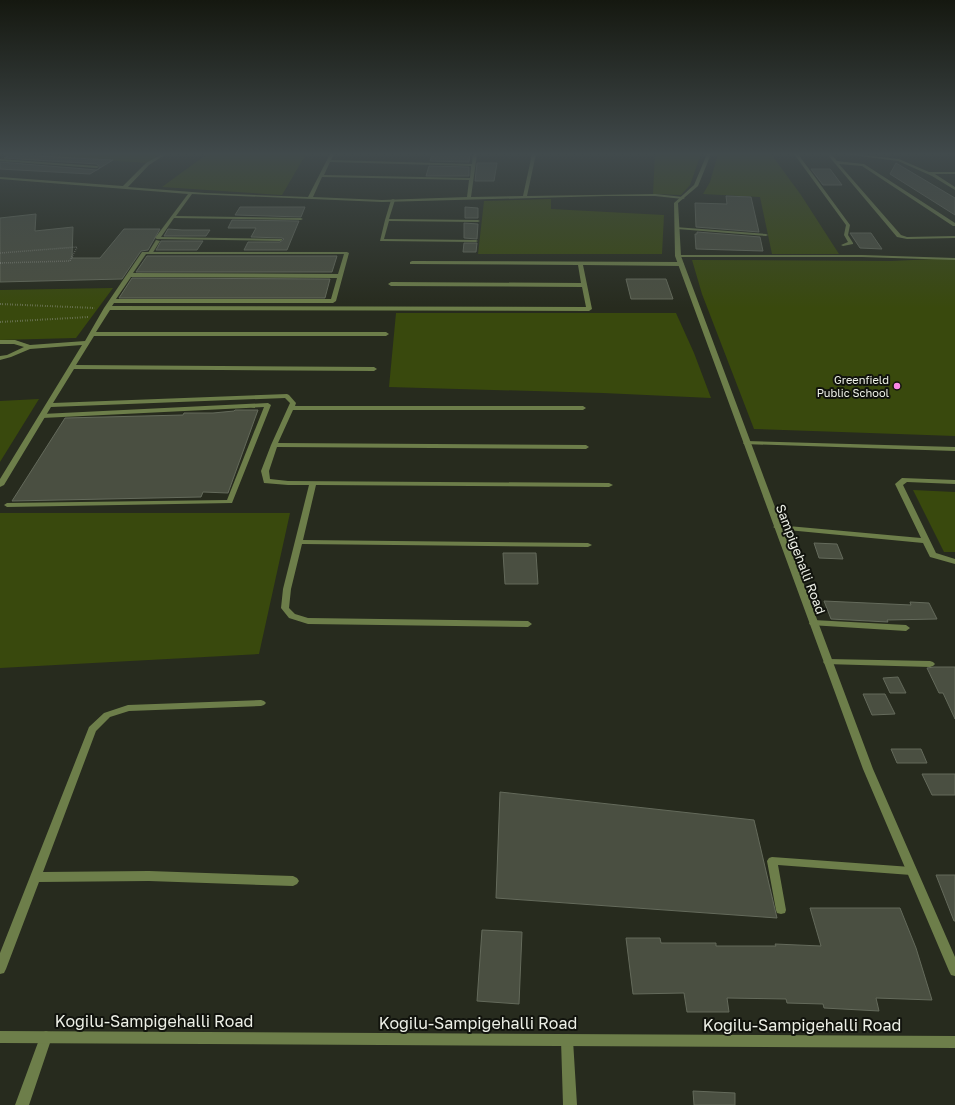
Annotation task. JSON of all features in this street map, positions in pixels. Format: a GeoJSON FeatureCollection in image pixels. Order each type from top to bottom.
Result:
{"type":"FeatureCollection","features":[{"type":"Feature","properties":{"kind":"street"},"geometry":{"type":"LineString","coordinates":[[182,206],[157,238],[280,240]]}},
{"type":"Feature","properties":{"kind":"street","name":"Sampigehalli Road"},"geometry":{"type":"LineString","coordinates":[[676,206],[680,260],[776,527],[868,769],[955,972]]}},
{"type":"Feature","properties":{"kind":"street"},"geometry":{"type":"LineString","coordinates":[[834,206],[848,225],[846,235],[851,243],[843,245]]}},
{"type":"Feature","properties":{"kind":"street"},"geometry":{"type":"LineString","coordinates":[[873,206],[899,236],[912,238],[955,237]]}},
{"type":"Feature","properties":{"kind":"street"},"geometry":{"type":"LineString","coordinates":[[925,206],[955,225]]}},
{"type":"Feature","properties":{"kind":"street"},"geometry":{"type":"LineString","coordinates":[[174,216],[300,218]]}},
{"type":"Feature","properties":{"kind":"street"},"geometry":{"type":"LineString","coordinates":[[677,228],[766,235]]}},
{"type":"Feature","properties":{"kind":"street"},"geometry":{"type":"LineString","coordinates":[[0,485],[102,316],[129,275],[144,253],[347,253],[333,301],[112,301]]}},
{"type":"Feature","properties":{"kind":"street"},"geometry":{"type":"LineString","coordinates":[[412,264],[680,260]]}},
{"type":"Feature","properties":{"kind":"street"},"geometry":{"type":"LineString","coordinates":[[107,308],[589,309],[580,262]]}},
{"type":"Feature","properties":{"kind":"street"},"geometry":{"type":"LineString","coordinates":[[129,275],[340,276]]}},
{"type":"Feature","properties":{"kind":"street"},"geometry":{"type":"LineString","coordinates":[[391,284],[585,285]]}},
{"type":"Feature","properties":{"kind":"street"},"geometry":{"type":"LineString","coordinates":[[91,334],[386,334]]}},
{"type":"Feature","properties":{"kind":"street"},"geometry":{"type":"LineString","coordinates":[[0,342],[15,342],[29,347]]}},
{"type":"Feature","properties":{"kind":"street"},"geometry":{"type":"LineString","coordinates":[[0,358],[29,347],[86,343]]}},
{"type":"Feature","properties":{"kind":"street"},"geometry":{"type":"LineString","coordinates":[[72,367],[374,369]]}},
{"type":"Feature","properties":{"kind":"street"},"geometry":{"type":"LineString","coordinates":[[48,405],[287,396],[293,403],[274,445],[265,471],[267,480],[288,483],[609,485]]}},
{"type":"Feature","properties":{"kind":"street"},"geometry":{"type":"LineString","coordinates":[[290,408],[583,408]]}},
{"type":"Feature","properties":{"kind":"street"},"geometry":{"type":"LineString","coordinates":[[274,445],[586,447]]}},
{"type":"Feature","properties":{"kind":"street"},"geometry":{"type":"LineString","coordinates":[[955,482],[906,480],[899,484],[934,555],[955,562]]}},
{"type":"Feature","properties":{"kind":"street"},"geometry":{"type":"LineString","coordinates":[[313,484],[287,589],[285,608],[292,616],[308,621],[528,624]]}},
{"type":"Feature","properties":{"kind":"street"},"geometry":{"type":"LineString","coordinates":[[776,527],[926,541]]}},
{"type":"Feature","properties":{"kind":"street"},"geometry":{"type":"LineString","coordinates":[[299,542],[588,545]]}},
{"type":"Feature","properties":{"kind":"street"},"geometry":{"type":"LineString","coordinates":[[812,622],[906,628]]}},
{"type":"Feature","properties":{"kind":"street"},"geometry":{"type":"LineString","coordinates":[[828,662],[930,664]]}},
{"type":"Feature","properties":{"kind":"street"},"geometry":{"type":"LineString","coordinates":[[0,970],[92,729],[107,715],[128,708],[261,703]]}},
{"type":"Feature","properties":{"kind":"street"},"geometry":{"type":"LineString","coordinates":[[36,877],[149,876],[293,881]]}},
{"type":"Feature","properties":{"kind":"street","name":"Kogilu-Sampigehalli Road"},"geometry":{"type":"LineString","coordinates":[[0,1037],[955,1042]]}},
{"type":"Feature","properties":{"kind":"street"},"geometry":{"type":"LineString","coordinates":[[22,1105],[46,1037]]}},
{"type":"Feature","properties":{"kind":"street"},"geometry":{"type":"LineString","coordinates":[[567,1040],[570,1105]]}},
{"type":"Feature","properties":{"kind":"lane"},"geometry":{"type":"LineString","coordinates":[[391,206],[382,240],[476,241]]}},
{"type":"Feature","properties":{"kind":"lane"},"geometry":{"type":"LineString","coordinates":[[387,220],[478,221]]}},
{"type":"Feature","properties":{"kind":"lane"},"geometry":{"type":"LineString","coordinates":[[150,253],[158,241]]}},
{"type":"Feature","properties":{"kind":"lane"},"geometry":{"type":"LineString","coordinates":[[680,260],[862,256],[955,259]]}},
{"type":"Feature","properties":{"kind":"lane"},"geometry":{"type":"LineString","coordinates":[[7,505],[230,502],[268,405],[42,416]]}},
{"type":"Feature","properties":{"kind":"lane"},"geometry":{"type":"LineString","coordinates":[[746,443],[955,449]]}},
{"type":"Feature","properties":{"kind":"lane"},"geometry":{"type":"LineString","coordinates":[[781,910],[772,861],[911,871]]}},
{"type":"Feature","properties":{"kind":"path"},"geometry":{"type":"LineString","coordinates":[[0,253],[77,247],[70,261],[0,263]]}},
{"type":"Feature","properties":{"kind":"path"},"geometry":{"type":"LineString","coordinates":[[0,304],[107,308]]}},
{"type":"Feature","properties":{"kind":"path"},"geometry":{"type":"LineString","coordinates":[[0,322],[102,316]]}},
{"type":"Feature","properties":{"kind":"green space"},"geometry":{"type":"Polygon","coordinates":[[[483,206],[551,206],[551,209],[664,215],[662,254],[478,254],[483,206]]]}},
{"type":"Feature","properties":{"kind":"green space"},"geometry":{"type":"Polygon","coordinates":[[[762,206],[808,206],[839,254],[772,254],[762,206]]]}},
{"type":"Feature","properties":{"kind":"green space"},"geometry":{"type":"Polygon","coordinates":[[[955,258],[955,436],[754,429],[702,294],[692,260],[891,261],[955,258]]]}},
{"type":"Feature","properties":{"kind":"green space"},"geometry":{"type":"Polygon","coordinates":[[[113,288],[76,338],[0,340],[0,290],[113,288]]]}},
{"type":"Feature","properties":{"kind":"green space"},"geometry":{"type":"Polygon","coordinates":[[[396,313],[676,313],[694,353],[711,398],[603,393],[389,387],[396,313]]]}},
{"type":"Feature","properties":{"kind":"green space"},"geometry":{"type":"Polygon","coordinates":[[[39,399],[0,462],[0,401],[39,399]]]}},
{"type":"Feature","properties":{"kind":"green space"},"geometry":{"type":"Polygon","coordinates":[[[913,490],[955,492],[955,552],[944,552],[913,490]]]}},
{"type":"Feature","properties":{"kind":"green space"},"geometry":{"type":"Polygon","coordinates":[[[0,513],[290,513],[259,654],[0,668],[0,513]]]}},
{"type":"Feature","properties":{"kind":"building"},"geometry":{"type":"Polygon","coordinates":[[[695,206],[753,206],[759,232],[696,227],[695,206]]]}},
{"type":"Feature","properties":{"kind":"building"},"geometry":{"type":"Polygon","coordinates":[[[940,206],[955,206],[955,215],[940,206]]]}},
{"type":"Feature","properties":{"kind":"building"},"geometry":{"type":"Polygon","coordinates":[[[240,207],[305,207],[301,217],[235,215],[240,207]]]}},
{"type":"Feature","properties":{"kind":"building"},"geometry":{"type":"Polygon","coordinates":[[[465,207],[478,208],[478,218],[465,218],[465,207]]]}},
{"type":"Feature","properties":{"kind":"building"},"geometry":{"type":"Polygon","coordinates":[[[36,214],[35,231],[73,227],[72,258],[100,258],[124,229],[160,229],[148,250],[141,251],[122,279],[0,282],[0,218],[36,214]]]}},
{"type":"Feature","properties":{"kind":"building"},"geometry":{"type":"Polygon","coordinates":[[[232,220],[299,221],[287,250],[244,250],[248,242],[280,242],[284,239],[251,237],[256,228],[228,228],[232,220]]]}},
{"type":"Feature","properties":{"kind":"building"},"geometry":{"type":"Polygon","coordinates":[[[464,223],[478,224],[477,239],[464,238],[464,223]]]}},
{"type":"Feature","properties":{"kind":"building"},"geometry":{"type":"Polygon","coordinates":[[[168,229],[210,230],[206,236],[164,236],[168,229]]]}},
{"type":"Feature","properties":{"kind":"building"},"geometry":{"type":"Polygon","coordinates":[[[697,232],[760,237],[763,251],[696,249],[695,234],[697,234],[697,232]]]}},
{"type":"Feature","properties":{"kind":"building"},"geometry":{"type":"Polygon","coordinates":[[[850,233],[871,233],[882,249],[860,248],[850,233]]]}},
{"type":"Feature","properties":{"kind":"building"},"geometry":{"type":"Polygon","coordinates":[[[161,241],[203,241],[197,250],[156,250],[161,241]]]}},
{"type":"Feature","properties":{"kind":"building"},"geometry":{"type":"Polygon","coordinates":[[[464,243],[477,243],[476,252],[463,252],[464,243]]]}},
{"type":"Feature","properties":{"kind":"building"},"geometry":{"type":"Polygon","coordinates":[[[147,256],[337,256],[332,272],[136,272],[147,256]]]}},
{"type":"Feature","properties":{"kind":"building"},"geometry":{"type":"Polygon","coordinates":[[[132,278],[330,279],[325,298],[119,298],[132,278]]]}},
{"type":"Feature","properties":{"kind":"building"},"geometry":{"type":"Polygon","coordinates":[[[626,279],[666,279],[673,299],[631,299],[626,279]]]}},
{"type":"Feature","properties":{"kind":"building"},"geometry":{"type":"Polygon","coordinates":[[[235,410],[258,410],[228,493],[203,492],[201,497],[12,501],[65,418],[183,415],[184,413],[213,413],[235,410]]]}},
{"type":"Feature","properties":{"kind":"building"},"geometry":{"type":"Polygon","coordinates":[[[814,543],[837,544],[843,559],[819,558],[814,543]]]}},
{"type":"Feature","properties":{"kind":"building"},"geometry":{"type":"Polygon","coordinates":[[[503,553],[536,553],[538,584],[505,584],[503,553]]]}},
{"type":"Feature","properties":{"kind":"building"},"geometry":{"type":"Polygon","coordinates":[[[824,601],[911,605],[910,602],[929,603],[937,619],[887,620],[888,622],[831,619],[824,601]]]}},
{"type":"Feature","properties":{"kind":"building"},"geometry":{"type":"Polygon","coordinates":[[[955,667],[955,719],[943,693],[939,693],[927,668],[955,667]]]}},
{"type":"Feature","properties":{"kind":"building"},"geometry":{"type":"Polygon","coordinates":[[[898,677],[906,693],[890,693],[883,678],[898,677]]]}},
{"type":"Feature","properties":{"kind":"building"},"geometry":{"type":"Polygon","coordinates":[[[863,694],[885,694],[895,714],[872,715],[863,694]]]}},
{"type":"Feature","properties":{"kind":"building"},"geometry":{"type":"Polygon","coordinates":[[[891,749],[921,749],[927,763],[897,763],[891,749]]]}},
{"type":"Feature","properties":{"kind":"building"},"geometry":{"type":"Polygon","coordinates":[[[922,774],[955,774],[955,795],[932,795],[922,774]]]}},
{"type":"Feature","properties":{"kind":"building"},"geometry":{"type":"Polygon","coordinates":[[[500,792],[754,820],[777,918],[496,898],[500,792]]]}},
{"type":"Feature","properties":{"kind":"building"},"geometry":{"type":"Polygon","coordinates":[[[936,875],[955,875],[955,921],[954,921],[936,875]]]}},
{"type":"Feature","properties":{"kind":"building"},"geometry":{"type":"Polygon","coordinates":[[[810,908],[900,908],[916,948],[932,1000],[876,998],[879,1011],[824,1008],[823,1004],[787,1003],[786,999],[727,998],[729,1012],[687,1012],[684,993],[633,994],[626,938],[660,938],[661,943],[716,943],[716,946],[776,946],[775,944],[821,946],[810,908]]]}},
{"type":"Feature","properties":{"kind":"building"},"geometry":{"type":"Polygon","coordinates":[[[482,930],[522,932],[519,1004],[477,1001],[482,930]]]}},
{"type":"Feature","properties":{"kind":"building"},"geometry":{"type":"Polygon","coordinates":[[[693,1091],[735,1093],[735,1105],[694,1105],[693,1091]]]}},
{"type":"Feature","properties":{"kind":"place","name":"Greenfield Public School"},"geometry":{"type":"Point","coordinates":[897,386]}}]}
